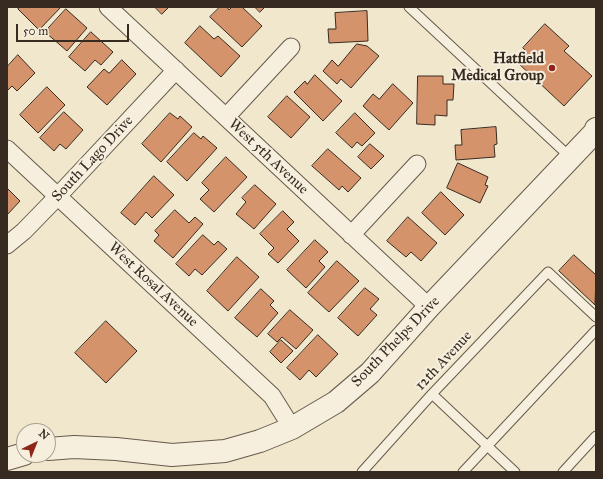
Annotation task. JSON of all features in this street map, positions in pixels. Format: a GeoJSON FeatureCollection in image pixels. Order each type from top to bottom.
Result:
{"type":"FeatureCollection","features":[{"type":"Feature","properties":{"kind":"street","name":"West 5th Avenue"},"geometry":{"type":"LineString","coordinates":[[108,7],[429,307]]}},
{"type":"Feature","properties":{"kind":"street"},"geometry":{"type":"LineString","coordinates":[[226,117],[292,47]]}},
{"type":"Feature","properties":{"kind":"street","name":"South Lago Drive"},"geometry":{"type":"LineString","coordinates":[[7,245],[58,196],[176,70]]}},
{"type":"Feature","properties":{"kind":"street","name":"South Phelps Drive"},"geometry":{"type":"LineString","coordinates":[[56,448],[74,447],[116,449],[172,456],[225,451],[260,441],[292,428],[336,402],[370,373],[429,307],[596,131]]}},
{"type":"Feature","properties":{"kind":"street","name":"West Rosal Avenue"},"geometry":{"type":"LineString","coordinates":[[7,149],[272,396],[292,428]]}},
{"type":"Feature","properties":{"kind":"street"},"geometry":{"type":"LineString","coordinates":[[351,235],[417,164]]}},
{"type":"Feature","properties":{"kind":"lane"},"geometry":{"type":"LineString","coordinates":[[409,7],[570,157]]}},
{"type":"Feature","properties":{"kind":"lane","name":"12th Avenue"},"geometry":{"type":"LineString","coordinates":[[362,472],[432,394],[548,272],[596,317]]}},
{"type":"Feature","properties":{"kind":"lane"},"geometry":{"type":"LineString","coordinates":[[464,472],[596,330]]}},
{"type":"Feature","properties":{"kind":"lane"},"geometry":{"type":"LineString","coordinates":[[432,394],[515,472]]}},
{"type":"Feature","properties":{"kind":"lane"},"geometry":{"type":"LineString","coordinates":[[563,472],[596,436]]}},
{"type":"Feature","properties":{"kind":"building"},"geometry":{"type":"Polygon","coordinates":[[[21,7],[61,7],[39,30],[18,9],[21,7]]]}},
{"type":"Feature","properties":{"kind":"building"},"geometry":{"type":"Polygon","coordinates":[[[155,7],[169,7],[162,14],[155,7]]]}},
{"type":"Feature","properties":{"kind":"building"},"geometry":{"type":"Polygon","coordinates":[[[220,7],[227,7],[229,10],[232,7],[242,7],[262,26],[242,47],[210,17],[220,7]]]}},
{"type":"Feature","properties":{"kind":"building"},"geometry":{"type":"Polygon","coordinates":[[[255,7],[265,7],[260,12],[255,7]]]}},
{"type":"Feature","properties":{"kind":"building"},"geometry":{"type":"Polygon","coordinates":[[[66,9],[87,28],[67,51],[45,32],[66,9]]]}},
{"type":"Feature","properties":{"kind":"building"},"geometry":{"type":"Polygon","coordinates":[[[367,11],[368,41],[329,43],[328,29],[336,29],[335,13],[367,11]]]}},
{"type":"Feature","properties":{"kind":"building","name":"Hatfield Medical Group"},"geometry":{"type":"Polygon","coordinates":[[[545,24],[569,46],[564,51],[592,76],[564,106],[518,63],[527,52],[523,48],[545,24]]]}},
{"type":"Feature","properties":{"kind":"building"},"geometry":{"type":"Polygon","coordinates":[[[200,26],[214,39],[218,36],[240,56],[221,77],[185,43],[200,26]]]}},
{"type":"Feature","properties":{"kind":"building"},"geometry":{"type":"Polygon","coordinates":[[[91,32],[113,52],[101,65],[95,60],[85,71],[69,57],[91,32]]]}},
{"type":"Feature","properties":{"kind":"building"},"geometry":{"type":"Polygon","coordinates":[[[357,44],[367,46],[379,56],[351,88],[341,79],[337,84],[323,71],[332,60],[338,66],[357,44]]]}},
{"type":"Feature","properties":{"kind":"building"},"geometry":{"type":"Polygon","coordinates":[[[18,55],[35,73],[17,91],[12,86],[7,91],[7,67],[18,55]]]}},
{"type":"Feature","properties":{"kind":"building"},"geometry":{"type":"Polygon","coordinates":[[[122,60],[136,74],[107,105],[87,87],[104,69],[109,73],[122,60]]]}},
{"type":"Feature","properties":{"kind":"building"},"geometry":{"type":"Polygon","coordinates":[[[315,75],[342,101],[323,121],[294,92],[305,81],[307,84],[315,75]]]}},
{"type":"Feature","properties":{"kind":"building"},"geometry":{"type":"Polygon","coordinates":[[[418,76],[443,76],[443,84],[454,84],[453,100],[447,100],[447,116],[435,115],[435,125],[417,124],[418,76]]]}},
{"type":"Feature","properties":{"kind":"building"},"geometry":{"type":"Polygon","coordinates":[[[393,84],[413,103],[389,130],[363,106],[373,94],[379,99],[393,84]]]}},
{"type":"Feature","properties":{"kind":"building"},"geometry":{"type":"Polygon","coordinates":[[[47,87],[65,105],[38,133],[20,115],[47,87]]]}},
{"type":"Feature","properties":{"kind":"building"},"geometry":{"type":"Polygon","coordinates":[[[287,96],[310,117],[291,138],[268,117],[287,96]]]}},
{"type":"Feature","properties":{"kind":"building"},"geometry":{"type":"Polygon","coordinates":[[[64,112],[83,130],[66,149],[60,144],[54,151],[40,138],[64,112]]]}},
{"type":"Feature","properties":{"kind":"building"},"geometry":{"type":"Polygon","coordinates":[[[170,113],[178,119],[180,116],[192,127],[161,162],[142,144],[170,113]]]}},
{"type":"Feature","properties":{"kind":"building"},"geometry":{"type":"Polygon","coordinates":[[[355,113],[375,133],[362,146],[357,142],[352,148],[336,133],[355,113]]]}},
{"type":"Feature","properties":{"kind":"building"},"geometry":{"type":"Polygon","coordinates":[[[496,127],[497,144],[494,145],[495,157],[456,160],[455,145],[462,145],[461,130],[496,127]]]}},
{"type":"Feature","properties":{"kind":"building"},"geometry":{"type":"Polygon","coordinates":[[[194,133],[201,139],[203,136],[217,148],[187,181],[167,162],[194,133]]]}},
{"type":"Feature","properties":{"kind":"building"},"geometry":{"type":"Polygon","coordinates":[[[370,144],[384,156],[371,169],[358,157],[370,144]]]}},
{"type":"Feature","properties":{"kind":"building"},"geometry":{"type":"Polygon","coordinates":[[[328,149],[361,178],[348,192],[342,186],[339,190],[312,166],[328,149]]]}},
{"type":"Feature","properties":{"kind":"building"},"geometry":{"type":"Polygon","coordinates":[[[226,157],[247,177],[214,212],[200,199],[209,190],[202,183],[226,157]]]}},
{"type":"Feature","properties":{"kind":"building"},"geometry":{"type":"Polygon","coordinates":[[[458,163],[488,177],[485,185],[488,186],[480,203],[447,188],[458,163]]]}},
{"type":"Feature","properties":{"kind":"building"},"geometry":{"type":"Polygon","coordinates":[[[154,176],[174,195],[152,218],[146,212],[135,225],[121,213],[154,176]]]}},
{"type":"Feature","properties":{"kind":"building"},"geometry":{"type":"Polygon","coordinates":[[[255,185],[276,204],[254,229],[236,214],[246,202],[242,198],[255,185]]]}},
{"type":"Feature","properties":{"kind":"building"},"geometry":{"type":"Polygon","coordinates":[[[7,188],[20,201],[7,215],[7,188]]]}},
{"type":"Feature","properties":{"kind":"building"},"geometry":{"type":"Polygon","coordinates":[[[441,192],[464,215],[445,235],[422,213],[441,192]]]}},
{"type":"Feature","properties":{"kind":"building"},"geometry":{"type":"Polygon","coordinates":[[[175,210],[189,223],[195,217],[203,224],[173,258],[154,241],[159,235],[155,231],[175,210]]]}},
{"type":"Feature","properties":{"kind":"building"},"geometry":{"type":"Polygon","coordinates":[[[283,211],[294,222],[287,229],[299,241],[278,263],[268,254],[274,248],[260,234],[283,211]]]}},
{"type":"Feature","properties":{"kind":"building"},"geometry":{"type":"Polygon","coordinates":[[[408,217],[437,243],[421,261],[411,252],[406,257],[387,241],[408,217]]]}},
{"type":"Feature","properties":{"kind":"building"},"geometry":{"type":"Polygon","coordinates":[[[203,235],[214,245],[218,241],[227,249],[202,275],[195,269],[189,276],[176,264],[203,235]]]}},
{"type":"Feature","properties":{"kind":"building"},"geometry":{"type":"Polygon","coordinates":[[[315,240],[328,252],[319,261],[325,267],[306,288],[287,270],[315,240]]]}},
{"type":"Feature","properties":{"kind":"building"},"geometry":{"type":"Polygon","coordinates":[[[574,255],[596,275],[595,305],[559,271],[574,255]]]}},
{"type":"Feature","properties":{"kind":"building"},"geometry":{"type":"Polygon","coordinates":[[[237,257],[259,277],[228,311],[207,291],[237,257]]]}},
{"type":"Feature","properties":{"kind":"building"},"geometry":{"type":"Polygon","coordinates":[[[337,261],[359,281],[329,312],[308,293],[337,261]]]}},
{"type":"Feature","properties":{"kind":"building"},"geometry":{"type":"Polygon","coordinates":[[[365,288],[379,299],[370,309],[377,315],[358,336],[338,318],[365,288]]]}},
{"type":"Feature","properties":{"kind":"building"},"geometry":{"type":"Polygon","coordinates":[[[261,289],[274,301],[270,305],[278,313],[257,337],[235,318],[261,289]]]}},
{"type":"Feature","properties":{"kind":"building"},"geometry":{"type":"Polygon","coordinates":[[[290,310],[313,330],[296,349],[282,337],[277,342],[268,334],[290,310]]]}},
{"type":"Feature","properties":{"kind":"building"},"geometry":{"type":"Polygon","coordinates":[[[106,321],[137,351],[106,383],[75,353],[106,321]]]}},
{"type":"Feature","properties":{"kind":"building"},"geometry":{"type":"Polygon","coordinates":[[[318,335],[338,354],[316,377],[309,370],[300,380],[287,368],[318,335]]]}},
{"type":"Feature","properties":{"kind":"building"},"geometry":{"type":"Polygon","coordinates":[[[281,340],[293,351],[281,363],[270,352],[281,340]]]}},
{"type":"Feature","properties":{"kind":"place","name":"Hatfield Medical Group"},"geometry":{"type":"Point","coordinates":[552,68]}}]}
